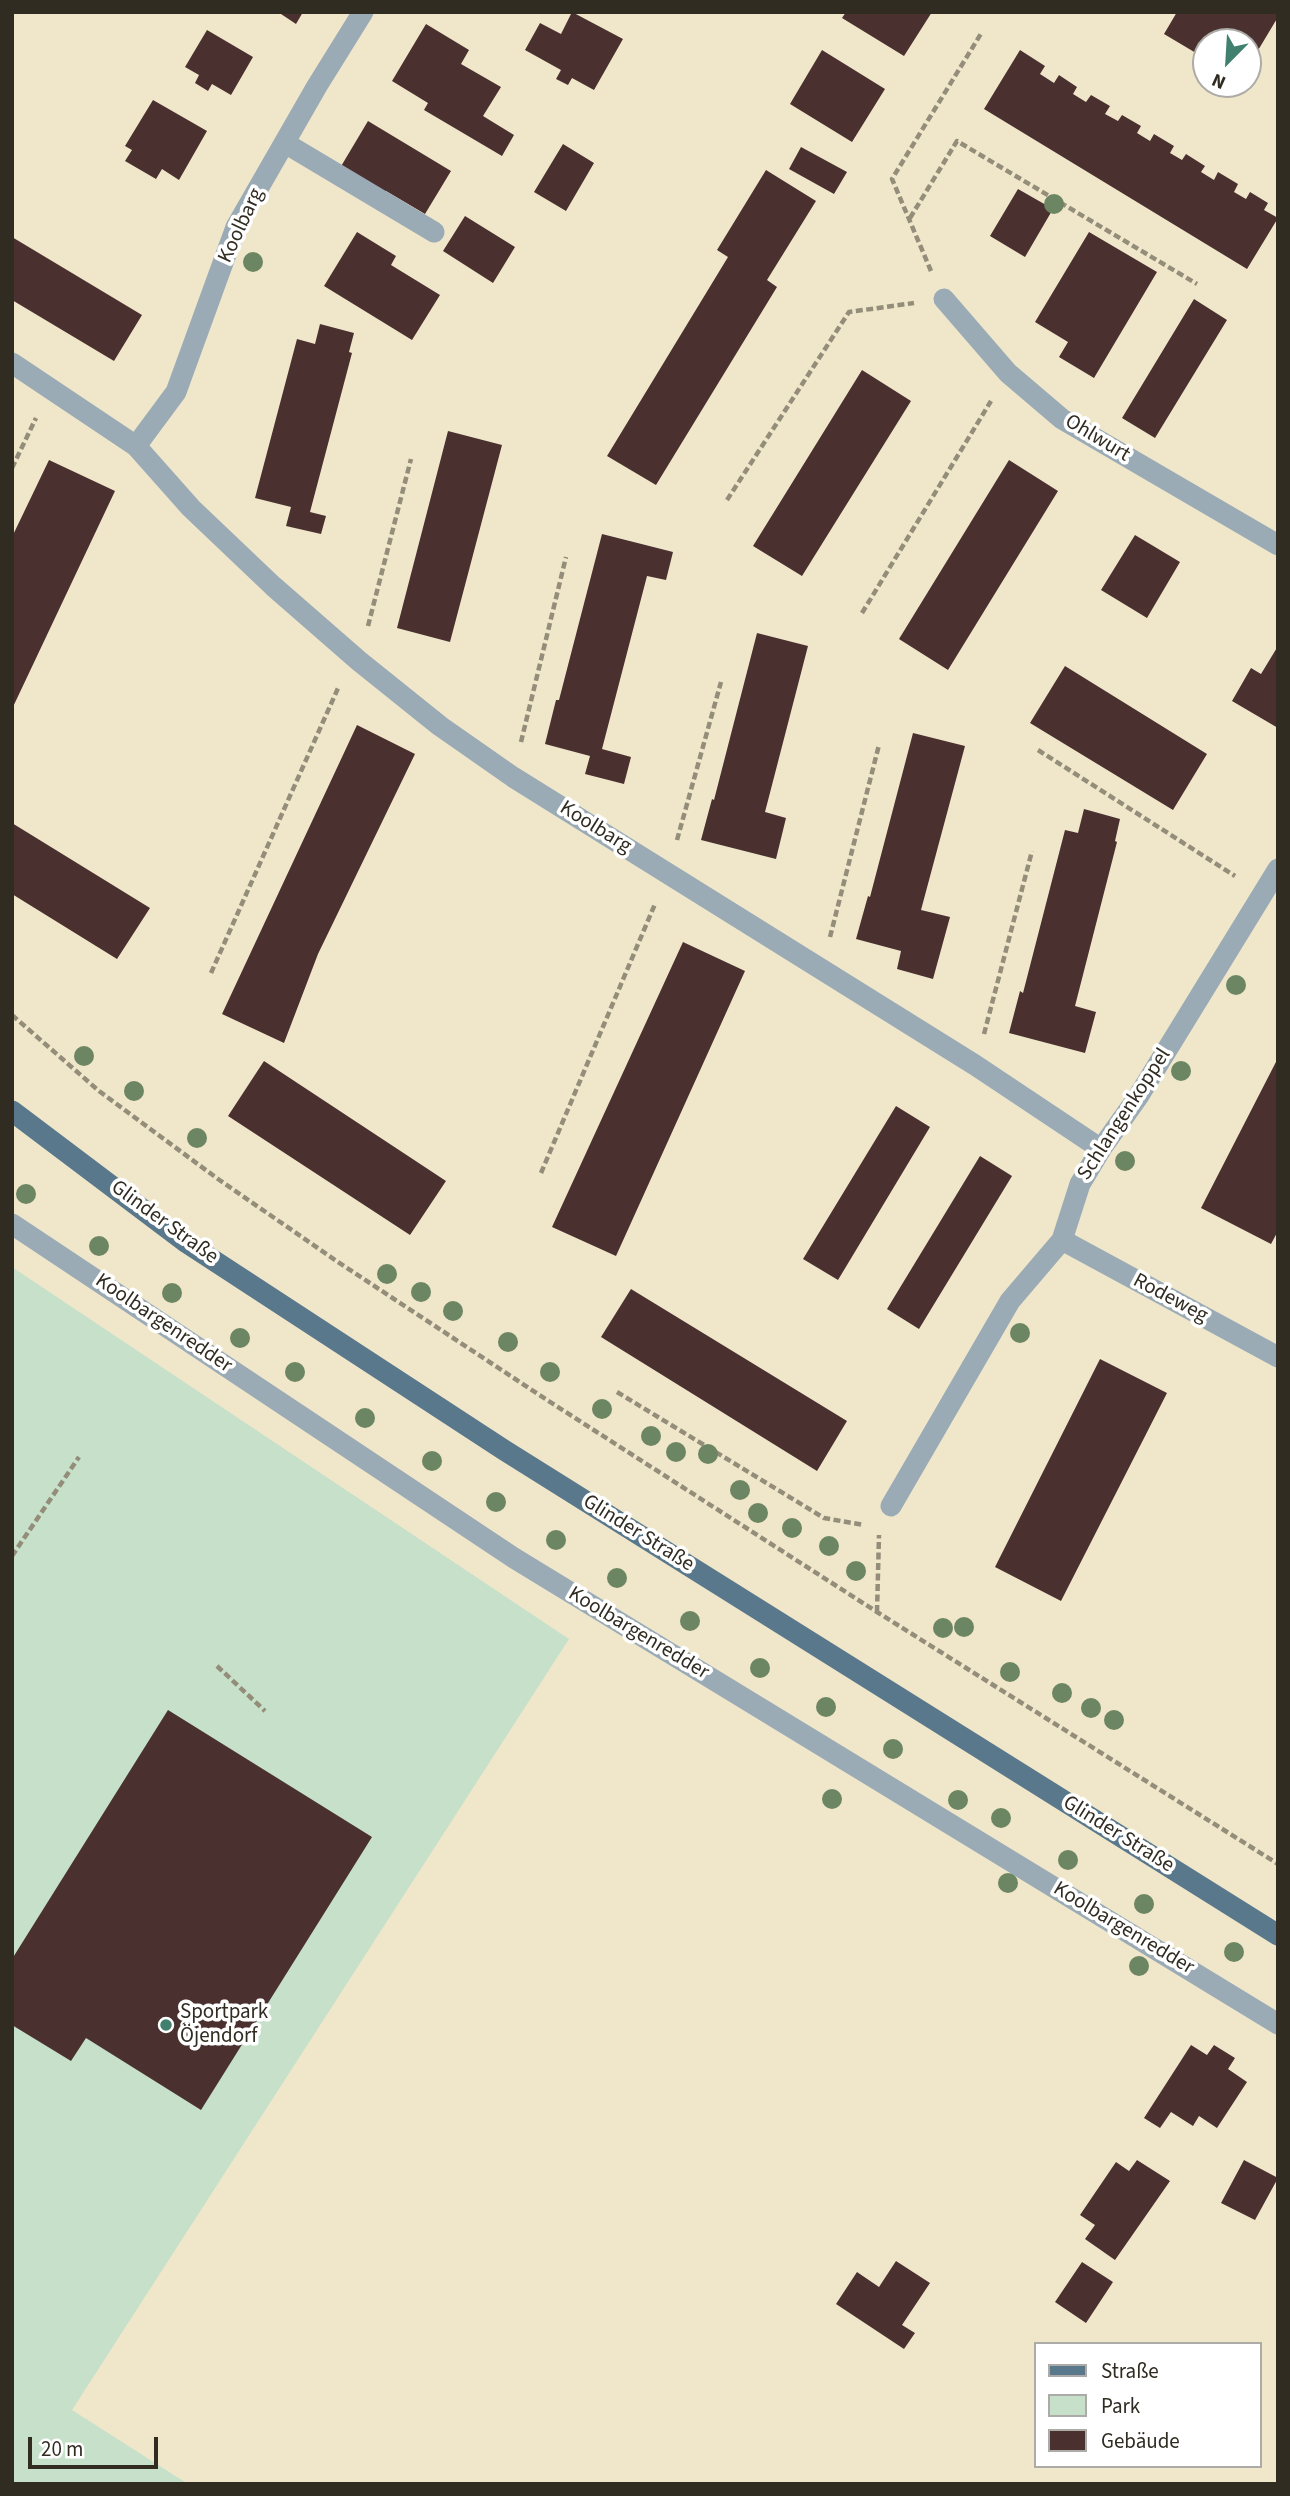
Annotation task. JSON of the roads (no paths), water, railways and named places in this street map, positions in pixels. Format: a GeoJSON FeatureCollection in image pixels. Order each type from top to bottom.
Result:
{"type":"FeatureCollection","features":[{"type":"Feature","properties":{"kind":"main road","name":"Glinder Straße"},"geometry":{"type":"LineString","coordinates":[[12,1111],[187,1243],[470,1427],[1278,1935]]}},
{"type":"Feature","properties":{"kind":"street","name":"Koolbarg"},"geometry":{"type":"LineString","coordinates":[[136,446],[176,392],[236,227],[363,12]]}},
{"type":"Feature","properties":{"kind":"street"},"geometry":{"type":"LineString","coordinates":[[285,143],[434,232]]}},
{"type":"Feature","properties":{"kind":"street","name":"Ohlwurt"},"geometry":{"type":"LineString","coordinates":[[944,299],[1008,373],[1062,419],[1278,545]]}},
{"type":"Feature","properties":{"kind":"street","name":"Koolbarg"},"geometry":{"type":"LineString","coordinates":[[12,363],[136,446],[209,525],[273,586],[440,726],[513,777],[975,1065],[1101,1149]]}},
{"type":"Feature","properties":{"kind":"street","name":"Schlangenkoppel"},"geometry":{"type":"LineString","coordinates":[[891,1506],[1010,1301],[1062,1240],[1080,1184],[1101,1149],[1139,1097],[1278,869]]}},
{"type":"Feature","properties":{"kind":"street","name":"Koolbargenredder"},"geometry":{"type":"LineString","coordinates":[[12,1224],[514,1558],[1278,2024]]}},
{"type":"Feature","properties":{"kind":"street","name":"Rodeweg"},"geometry":{"type":"LineString","coordinates":[[1062,1240],[1278,1357]]}},
{"type":"Feature","properties":{"kind":"place","name":"Sportpark Öjendorf"},"geometry":{"type":"Point","coordinates":[166,2025]}}]}
